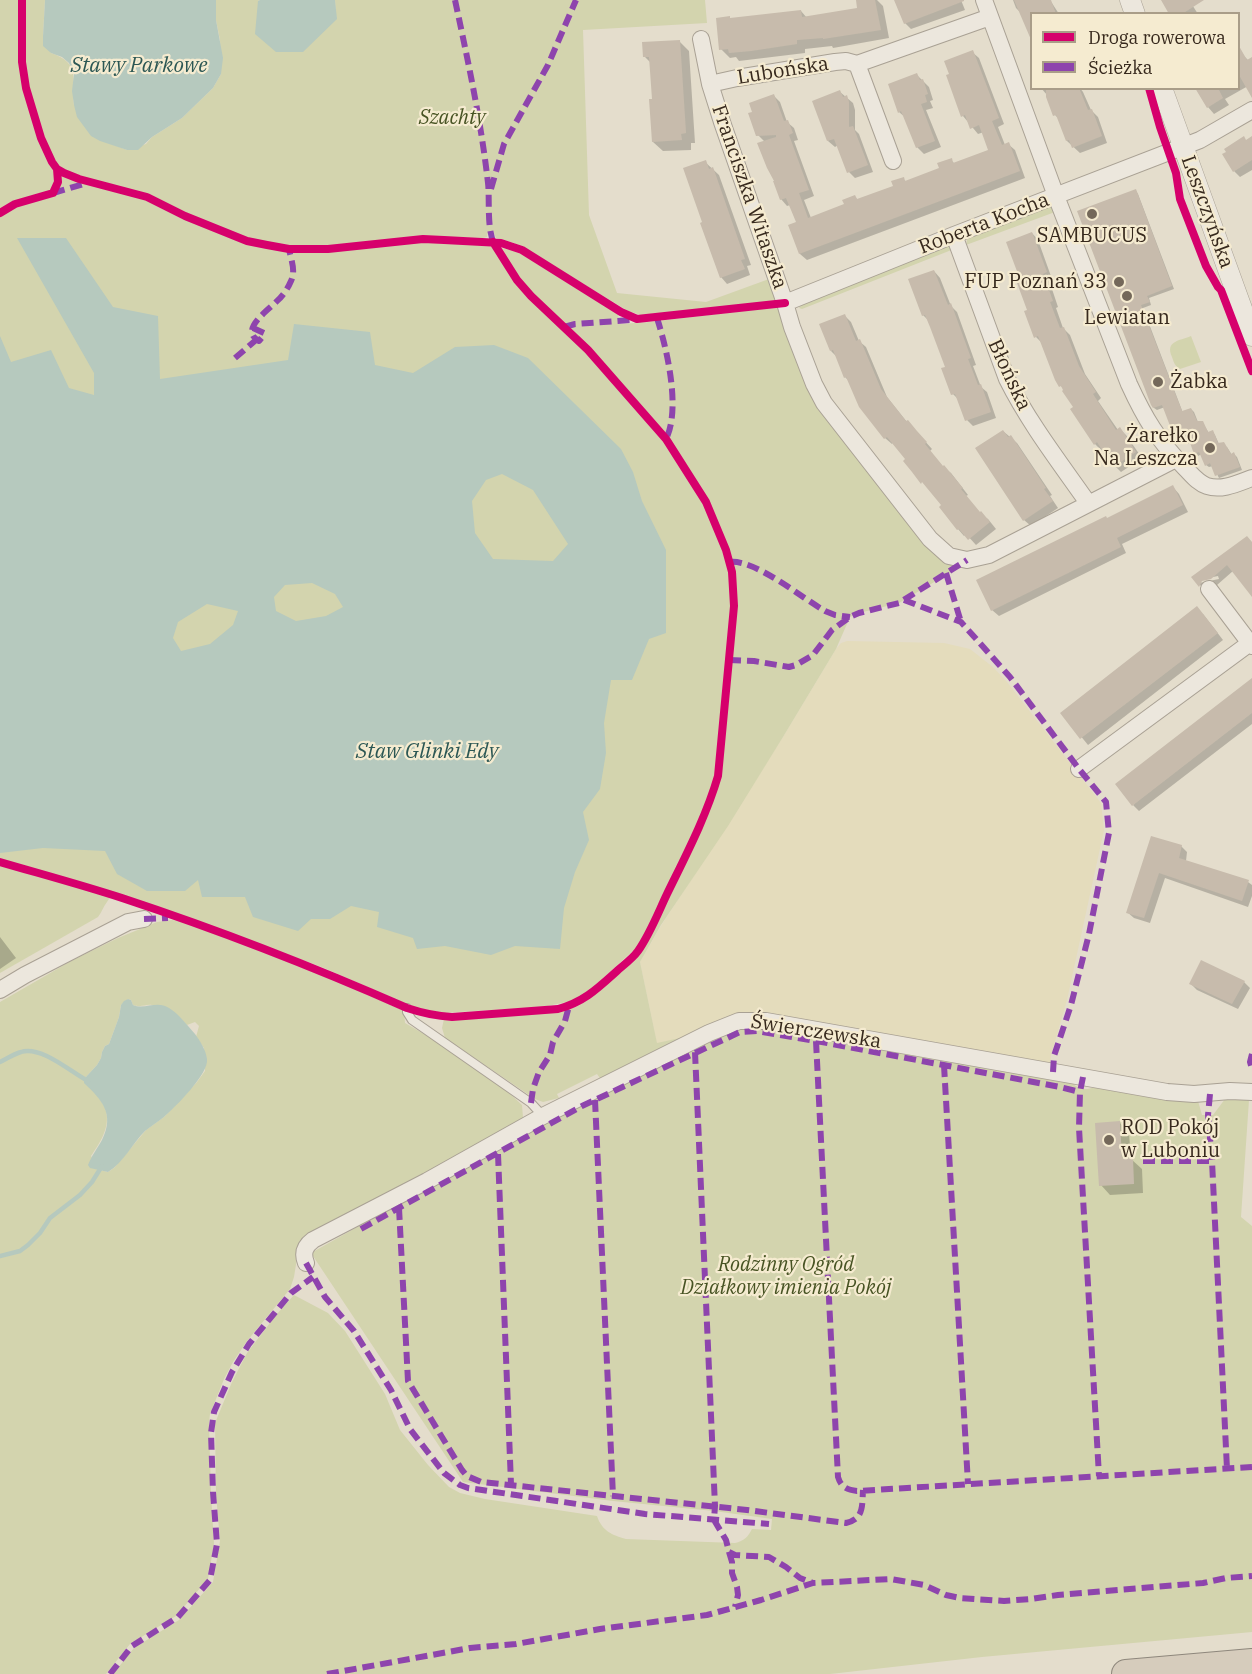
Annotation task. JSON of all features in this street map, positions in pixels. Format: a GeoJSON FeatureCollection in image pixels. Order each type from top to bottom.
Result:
{"type":"FeatureCollection","features":[{"type":"Feature","properties":{"kind":"highway"},"geometry":{"type":"LineString","coordinates":[[1126,1674],[1252,1663]]}},
{"type":"Feature","properties":{"kind":"street"},"geometry":{"type":"LineString","coordinates":[[984,0],[1056,196],[1142,413],[1154,433],[1196,480],[1208,486],[1222,487],[1252,478]]}},
{"type":"Feature","properties":{"kind":"street","name":"Lubońska"},"geometry":{"type":"LineString","coordinates":[[710,84],[835,63],[857,64],[990,17]]}},
{"type":"Feature","properties":{"kind":"street","name":"Franciszka Witaszka"},"geometry":{"type":"LineString","coordinates":[[701,39],[710,84],[722,122],[792,327],[814,384],[824,403],[930,539],[949,556],[967,560],[989,555],[1176,459]]}},
{"type":"Feature","properties":{"kind":"street","name":"Lubońska"},"geometry":{"type":"LineString","coordinates":[[857,64],[893,161]]}},
{"type":"Feature","properties":{"kind":"street","name":"Leszczyńska"},"geometry":{"type":"LineString","coordinates":[[1163,90],[1250,325]]}},
{"type":"Feature","properties":{"kind":"street","name":"Roberta Kocha"},"geometry":{"type":"LineString","coordinates":[[785,303],[1200,140],[1252,110]]}},
{"type":"Feature","properties":{"kind":"street","name":"Błońska"},"geometry":{"type":"LineString","coordinates":[[954,235],[1007,380],[1035,428],[1089,503]]}},
{"type":"Feature","properties":{"kind":"street"},"geometry":{"type":"LineString","coordinates":[[1079,769],[1251,645],[1209,590]]}},
{"type":"Feature","properties":{"kind":"street"},"geometry":{"type":"LineString","coordinates":[[0,990],[128,922],[144,919]]}},
{"type":"Feature","properties":{"kind":"street","name":"Świerczewska"},"geometry":{"type":"LineString","coordinates":[[306,1263],[303,1257],[304,1250],[314,1240],[428,1181],[543,1116],[709,1033],[731,1023],[747,1020],[766,1021],[1159,1091],[1194,1094],[1252,1092]]}},
{"type":"Feature","properties":{"kind":"lane"},"geometry":{"type":"LineString","coordinates":[[407,1008],[412,1020],[531,1103],[543,1116]]}},
{"type":"Feature","properties":{"kind":"shaded area"},"geometry":{"type":"Polygon","coordinates":[[[847,641],[944,643],[970,649],[993,667],[1007,682],[1101,803],[1104,830],[1067,1000],[1050,1066],[694,1035],[657,1044],[640,962],[836,649],[841,643],[847,641]]]}},
{"type":"Feature","properties":{"kind":"green space","name":"Szachty"},"geometry":{"type":"Polygon","coordinates":[[[0,0],[45,0],[43,36],[51,53],[61,57],[71,67],[74,80],[74,105],[114,145],[127,150],[146,144],[152,137],[182,118],[213,88],[221,74],[216,0],[260,0],[258,1],[277,52],[336,19],[335,0],[705,0],[707,23],[583,30],[589,215],[617,293],[706,302],[769,279],[776,301],[641,315],[628,311],[524,248],[496,238],[493,231],[488,232],[487,237],[483,238],[422,237],[424,242],[484,245],[512,250],[618,314],[619,324],[779,307],[800,360],[933,552],[956,569],[899,603],[850,617],[836,649],[783,737],[728,826],[661,925],[640,962],[657,1043],[694,1035],[602,1081],[597,1074],[557,1094],[559,1098],[543,1102],[535,1099],[445,1038],[442,1028],[444,1019],[559,1012],[576,1007],[592,996],[638,955],[636,948],[589,991],[567,1002],[542,1007],[442,1013],[414,1007],[324,968],[114,892],[98,917],[0,973],[0,0]]]}},
{"type":"Feature","properties":{"kind":"green space"},"geometry":{"type":"Polygon","coordinates":[[[1048,205],[1052,206],[1055,212],[966,245],[970,236],[1048,205]]]}},
{"type":"Feature","properties":{"kind":"green space"},"geometry":{"type":"Polygon","coordinates":[[[949,245],[954,249],[802,309],[799,308],[803,303],[949,245]]]}},
{"type":"Feature","properties":{"kind":"green space"},"geometry":{"type":"Polygon","coordinates":[[[1191,336],[1201,362],[1180,369],[1174,363],[1170,348],[1174,342],[1191,336]]]}},
{"type":"Feature","properties":{"kind":"green space"},"geometry":{"type":"Polygon","coordinates":[[[180,921],[321,975],[404,1011],[405,1023],[438,1042],[506,1090],[522,1105],[523,1118],[298,1252],[290,1289],[247,1341],[233,1362],[210,1414],[214,1544],[208,1579],[176,1616],[130,1644],[106,1674],[0,1674],[0,1002],[71,961],[157,922],[180,921]],[[128,999],[121,1005],[109,1044],[105,1046],[97,1065],[84,1079],[102,1102],[107,1116],[105,1130],[91,1156],[100,1170],[108,1172],[146,1130],[164,1117],[205,1071],[204,1048],[196,1037],[199,1026],[195,1022],[187,1025],[161,1007],[136,1006],[128,999]]]}},
{"type":"Feature","properties":{"kind":"green space","name":"Rodzinny Ogród Działkowy imienia Pokój"},"geometry":{"type":"Polygon","coordinates":[[[750,1026],[1072,1083],[1082,1089],[1094,1087],[1198,1101],[1202,1115],[1213,1115],[1225,1099],[1249,1100],[1241,1217],[1252,1226],[1252,1632],[982,1657],[830,1674],[113,1674],[134,1648],[179,1620],[213,1582],[220,1541],[216,1494],[215,1423],[247,1353],[294,1295],[328,1313],[345,1331],[385,1394],[400,1430],[428,1465],[449,1487],[460,1493],[597,1516],[608,1532],[626,1539],[735,1543],[745,1538],[752,1529],[771,1530],[772,1519],[463,1482],[311,1253],[548,1120],[734,1029],[750,1026]]]}},
{"type":"Feature","properties":{"kind":"water","name":"Stawy Parkowe"},"geometry":{"type":"Polygon","coordinates":[[[45,0],[216,0],[216,20],[223,58],[221,74],[213,88],[182,118],[152,137],[138,150],[127,150],[100,141],[91,136],[77,117],[72,91],[74,74],[69,63],[43,46],[45,0]]]}},
{"type":"Feature","properties":{"kind":"water","name":"Stawy Parkowe"},"geometry":{"type":"Polygon","coordinates":[[[335,0],[337,19],[303,52],[276,52],[255,34],[258,1],[335,0]]]}},
{"type":"Feature","properties":{"kind":"water","name":"Staw Glinki Edy"},"geometry":{"type":"Polygon","coordinates":[[[17,238],[66,238],[113,307],[158,316],[160,379],[288,360],[294,324],[370,332],[375,365],[413,373],[455,347],[494,345],[528,358],[621,449],[633,472],[642,501],[666,550],[666,633],[649,639],[632,680],[611,680],[604,723],[606,753],[600,789],[583,812],[589,840],[575,872],[564,908],[560,949],[515,946],[491,955],[445,946],[417,949],[413,938],[377,927],[379,912],[351,906],[330,919],[311,919],[298,931],[253,917],[245,897],[202,897],[198,880],[185,891],[147,891],[117,874],[105,851],[43,848],[0,853],[0,336],[11,362],[51,350],[69,388],[94,395],[94,373],[17,238]],[[502,474],[486,480],[472,501],[475,533],[493,559],[553,561],[568,544],[533,490],[502,474]],[[312,583],[285,585],[274,597],[276,611],[296,621],[326,616],[343,607],[335,594],[312,583]],[[207,604],[178,622],[173,638],[181,651],[210,644],[233,625],[238,611],[207,604]]]}},
{"type":"Feature","properties":{"kind":"water"},"geometry":{"type":"Polygon","coordinates":[[[128,999],[133,1005],[160,1005],[173,1010],[195,1034],[207,1059],[203,1073],[176,1106],[145,1131],[119,1163],[108,1172],[90,1168],[88,1165],[106,1131],[107,1115],[96,1095],[84,1083],[84,1079],[97,1065],[105,1046],[109,1044],[121,1005],[128,999]]]}},
{"type":"Feature","properties":{"kind":"building"},"geometry":{"type":"Polygon","coordinates":[[[856,0],[875,0],[881,30],[823,39],[797,40],[797,44],[751,51],[729,53],[728,49],[719,50],[716,18],[801,10],[802,17],[857,8],[856,0]]]}},
{"type":"Feature","properties":{"kind":"building"},"geometry":{"type":"Polygon","coordinates":[[[894,0],[964,0],[964,1],[904,24],[894,0]]]}},
{"type":"Feature","properties":{"kind":"building"},"geometry":{"type":"Polygon","coordinates":[[[1014,0],[1051,0],[1055,12],[1030,12],[1030,37],[1014,0]]]}},
{"type":"Feature","properties":{"kind":"building"},"geometry":{"type":"Polygon","coordinates":[[[1161,0],[1204,0],[1185,12],[1168,12],[1161,0]]]}},
{"type":"Feature","properties":{"kind":"building"},"geometry":{"type":"Polygon","coordinates":[[[680,40],[686,133],[681,134],[682,140],[652,142],[649,57],[643,57],[642,42],[680,40]]]}},
{"type":"Feature","properties":{"kind":"building"},"geometry":{"type":"Polygon","coordinates":[[[1240,48],[1247,60],[1252,57],[1252,98],[1240,77],[1240,48]]]}},
{"type":"Feature","properties":{"kind":"building"},"geometry":{"type":"Polygon","coordinates":[[[973,50],[999,118],[992,121],[1002,145],[1009,142],[1020,171],[799,254],[788,225],[796,222],[786,198],[780,200],[757,143],[776,137],[776,135],[756,136],[748,113],[752,112],[749,103],[774,94],[784,121],[788,120],[793,133],[789,135],[809,190],[799,193],[808,218],[844,204],[842,200],[855,195],[857,199],[893,186],[891,181],[904,177],[905,181],[939,168],[937,163],[952,158],[953,163],[988,150],[979,125],[970,129],[965,115],[961,117],[946,75],[949,74],[944,61],[973,50]]]}},
{"type":"Feature","properties":{"kind":"building"},"geometry":{"type":"Polygon","coordinates":[[[917,73],[920,80],[923,79],[928,94],[925,95],[927,102],[921,104],[935,141],[916,148],[901,111],[898,113],[888,84],[917,73]]]}},
{"type":"Feature","properties":{"kind":"building"},"geometry":{"type":"Polygon","coordinates":[[[840,90],[843,97],[847,95],[849,127],[853,126],[868,165],[847,173],[834,139],[827,141],[812,101],[840,90]]]}},
{"type":"Feature","properties":{"kind":"building"},"geometry":{"type":"Polygon","coordinates":[[[1046,90],[1080,90],[1088,110],[1092,109],[1102,136],[1072,148],[1069,140],[1066,141],[1056,115],[1053,116],[1046,97],[1046,90]]]}},
{"type":"Feature","properties":{"kind":"building"},"geometry":{"type":"Polygon","coordinates":[[[1196,90],[1219,90],[1223,98],[1207,108],[1196,90]]]}},
{"type":"Feature","properties":{"kind":"building"},"geometry":{"type":"Polygon","coordinates":[[[1244,136],[1246,140],[1252,136],[1252,160],[1233,172],[1222,154],[1226,152],[1224,149],[1244,136]]]}},
{"type":"Feature","properties":{"kind":"building"},"geometry":{"type":"Polygon","coordinates":[[[706,160],[709,169],[713,167],[745,259],[741,260],[745,269],[720,278],[683,168],[706,160]]]}},
{"type":"Feature","properties":{"kind":"building"},"geometry":{"type":"Polygon","coordinates":[[[1136,189],[1172,286],[1147,296],[1150,302],[1141,305],[1182,411],[1191,408],[1197,421],[1203,421],[1208,432],[1213,430],[1218,443],[1224,442],[1231,454],[1234,452],[1240,467],[1215,476],[1210,463],[1205,466],[1199,452],[1194,454],[1189,440],[1183,442],[1178,429],[1172,431],[1162,405],[1153,408],[1151,405],[1077,211],[1136,189]]]}},
{"type":"Feature","properties":{"kind":"building"},"geometry":{"type":"Polygon","coordinates":[[[1032,232],[1047,272],[1043,274],[1060,328],[1064,327],[1079,366],[1096,392],[1093,394],[1116,430],[1120,427],[1136,452],[1113,467],[1097,442],[1094,445],[1070,409],[1073,407],[1055,380],[1038,336],[1034,338],[1024,311],[1027,310],[1017,283],[1021,282],[1006,242],[1032,232]]]}},
{"type":"Feature","properties":{"kind":"building"},"geometry":{"type":"Polygon","coordinates":[[[934,270],[948,305],[951,303],[971,358],[968,359],[978,385],[981,384],[991,412],[965,421],[955,394],[951,395],[941,368],[945,367],[908,279],[934,270]]]}},
{"type":"Feature","properties":{"kind":"building"},"geometry":{"type":"Polygon","coordinates":[[[845,314],[856,341],[860,339],[881,389],[906,421],[908,420],[927,442],[925,444],[990,522],[968,540],[959,529],[957,530],[939,507],[941,505],[922,482],[921,484],[887,437],[884,439],[859,407],[833,350],[830,351],[819,324],[845,314]]]}},
{"type":"Feature","properties":{"kind":"building"},"geometry":{"type":"Polygon","coordinates":[[[1003,430],[1008,437],[1011,435],[1053,501],[1023,521],[975,448],[1003,430]]]}},
{"type":"Feature","properties":{"kind":"building"},"geometry":{"type":"Polygon","coordinates":[[[1173,485],[1183,505],[1117,538],[1121,547],[991,611],[976,580],[1173,485]]]}},
{"type":"Feature","properties":{"kind":"building"},"geometry":{"type":"Polygon","coordinates":[[[1247,536],[1252,542],[1252,597],[1227,565],[1211,579],[1202,581],[1199,587],[1191,577],[1247,536]]]}},
{"type":"Feature","properties":{"kind":"building"},"geometry":{"type":"Polygon","coordinates":[[[1197,606],[1218,633],[1080,739],[1060,713],[1197,606]]]}},
{"type":"Feature","properties":{"kind":"building"},"geometry":{"type":"Polygon","coordinates":[[[1252,678],[1252,713],[1132,806],[1115,784],[1252,678]]]}},
{"type":"Feature","properties":{"kind":"building"},"geometry":{"type":"Polygon","coordinates":[[[1151,836],[1182,845],[1179,858],[1249,880],[1242,901],[1159,873],[1144,918],[1126,913],[1151,836]]]}},
{"type":"Feature","properties":{"kind":"building"},"geometry":{"type":"Polygon","coordinates":[[[1201,960],[1245,981],[1232,1004],[1189,984],[1201,960]]]}},
{"type":"Feature","properties":{"kind":"building","name":"ROD Pokój w Luboniu"},"geometry":{"type":"Polygon","coordinates":[[[1120,1121],[1122,1158],[1133,1158],[1134,1184],[1099,1186],[1095,1123],[1120,1121]]]}},
{"type":"Feature","properties":{"kind":"waterway"},"geometry":{"type":"LineString","coordinates":[[0,1062],[21,1052],[38,1052],[88,1081]]}},
{"type":"Feature","properties":{"kind":"waterway"},"geometry":{"type":"LineString","coordinates":[[0,1256],[20,1251],[28,1245],[50,1218],[80,1195],[102,1166]]}},
{"type":"Feature","properties":{"kind":"marked path"},"geometry":{"type":"LineString","coordinates":[[455,0],[478,114],[488,183],[491,233],[496,246]]}},
{"type":"Feature","properties":{"kind":"marked path"},"geometry":{"type":"LineString","coordinates":[[491,189],[504,144],[548,65],[576,0]]}},
{"type":"Feature","properties":{"kind":"marked path"},"geometry":{"type":"LineString","coordinates":[[53,193],[87,183]]}},
{"type":"Feature","properties":{"kind":"marked path"},"geometry":{"type":"LineString","coordinates":[[253,328],[264,333],[259,341],[253,336],[252,331],[254,326],[281,297],[291,281],[293,269],[289,249]]}},
{"type":"Feature","properties":{"kind":"marked path"},"geometry":{"type":"LineString","coordinates":[[657,318],[671,379],[672,412],[666,439]]}},
{"type":"Feature","properties":{"kind":"marked path"},"geometry":{"type":"LineString","coordinates":[[564,327],[575,324],[631,320]]}},
{"type":"Feature","properties":{"kind":"marked path"},"geometry":{"type":"LineString","coordinates":[[235,358],[256,340]]}},
{"type":"Feature","properties":{"kind":"marked path"},"geometry":{"type":"LineString","coordinates":[[729,660],[754,661],[789,667],[796,665],[813,655],[832,630],[850,617],[899,603],[967,560]]}},
{"type":"Feature","properties":{"kind":"marked path"},"geometry":{"type":"LineString","coordinates":[[730,562],[740,563],[765,573],[825,611],[850,617]]}},
{"type":"Feature","properties":{"kind":"marked path"},"geometry":{"type":"LineString","coordinates":[[946,573],[961,622]]}},
{"type":"Feature","properties":{"kind":"marked path"},"geometry":{"type":"LineString","coordinates":[[904,600],[961,622],[1010,677],[1106,802],[1109,833],[1089,934],[1071,1005],[1054,1056],[1053,1072]]}},
{"type":"Feature","properties":{"kind":"marked path"},"geometry":{"type":"LineString","coordinates":[[144,919],[168,918]]}},
{"type":"Feature","properties":{"kind":"marked path"},"geometry":{"type":"LineString","coordinates":[[531,1103],[539,1072],[550,1055],[553,1042],[565,1021],[569,1006]]}},
{"type":"Feature","properties":{"kind":"marked path"},"geometry":{"type":"LineString","coordinates":[[361,1229],[582,1106],[740,1032],[757,1031],[816,1041],[1080,1092]]}},
{"type":"Feature","properties":{"kind":"marked path"},"geometry":{"type":"LineString","coordinates":[[816,1041],[838,1477],[843,1486],[857,1491],[1252,1467]]}},
{"type":"Feature","properties":{"kind":"marked path"},"geometry":{"type":"LineString","coordinates":[[695,1052],[714,1520],[726,1540],[729,1552],[735,1555],[769,1557],[800,1578],[813,1583]]}},
{"type":"Feature","properties":{"kind":"marked path"},"geometry":{"type":"LineString","coordinates":[[1252,1054],[1250,1062],[1252,1069]]}},
{"type":"Feature","properties":{"kind":"marked path"},"geometry":{"type":"LineString","coordinates":[[944,1065],[968,1484]]}},
{"type":"Feature","properties":{"kind":"marked path"},"geometry":{"type":"LineString","coordinates":[[1083,1077],[1080,1092],[1079,1128],[1099,1476]]}},
{"type":"Feature","properties":{"kind":"marked path"},"geometry":{"type":"LineString","coordinates":[[1210,1094],[1208,1115],[1227,1469]]}},
{"type":"Feature","properties":{"kind":"marked path"},"geometry":{"type":"LineString","coordinates":[[595,1100],[613,1496]]}},
{"type":"Feature","properties":{"kind":"marked path"},"geometry":{"type":"LineString","coordinates":[[498,1154],[511,1484]]}},
{"type":"Feature","properties":{"kind":"marked path"},"geometry":{"type":"LineString","coordinates":[[1143,1161],[1212,1161]]}},
{"type":"Feature","properties":{"kind":"marked path"},"geometry":{"type":"LineString","coordinates":[[399,1208],[408,1381],[467,1476],[481,1482],[747,1510],[846,1523],[859,1515],[863,1490]]}},
{"type":"Feature","properties":{"kind":"marked path"},"geometry":{"type":"LineString","coordinates":[[306,1263],[325,1297],[354,1331],[391,1390],[410,1429],[444,1473],[460,1485],[645,1514],[769,1524]]}},
{"type":"Feature","properties":{"kind":"marked path"},"geometry":{"type":"LineString","coordinates":[[110,1674],[132,1646],[178,1617],[210,1580],[217,1544],[211,1433],[214,1412],[232,1372],[249,1344],[291,1293],[313,1277]]}},
{"type":"Feature","properties":{"kind":"marked path"},"geometry":{"type":"LineString","coordinates":[[729,1552],[738,1595],[735,1607]]}},
{"type":"Feature","properties":{"kind":"marked path"},"geometry":{"type":"LineString","coordinates":[[327,1674],[470,1648],[516,1644],[600,1629],[707,1615],[813,1583],[891,1579],[924,1585],[946,1595],[960,1598],[1004,1601],[1203,1583],[1252,1576]]}},
{"type":"Feature","properties":{"kind":"cycle path"},"geometry":{"type":"LineString","coordinates":[[22,0],[22,62],[26,88],[41,138],[57,169],[79,179],[147,197],[185,216],[247,241],[289,249],[328,249],[423,239],[501,243],[522,250],[621,312],[637,319],[785,303]]}},
{"type":"Feature","properties":{"kind":"cycle path"},"geometry":{"type":"LineString","coordinates":[[1150,90],[1176,173],[1180,199],[1206,266],[1221,290],[1252,371]]}},
{"type":"Feature","properties":{"kind":"cycle path"},"geometry":{"type":"LineString","coordinates":[[0,213],[15,204],[53,193],[58,182],[57,169]]}},
{"type":"Feature","properties":{"kind":"cycle path"},"geometry":{"type":"LineString","coordinates":[[0,862],[158,910],[266,950],[407,1008],[440,1016],[558,1009],[590,994],[636,954],[650,931],[695,836],[718,776],[734,606],[732,572],[726,550],[706,502],[666,439],[588,350],[531,296],[517,280],[493,242]]}},
{"type":"Feature","properties":{"kind":"place","name":"SAMBUCUS"},"geometry":{"type":"Point","coordinates":[1092,214]}},
{"type":"Feature","properties":{"kind":"place","name":"FUP Poznań 33"},"geometry":{"type":"Point","coordinates":[1119,282]}},
{"type":"Feature","properties":{"kind":"place","name":"Lewiatan"},"geometry":{"type":"Point","coordinates":[1127,296]}},
{"type":"Feature","properties":{"kind":"place","name":"Żabka"},"geometry":{"type":"Point","coordinates":[1158,382]}},
{"type":"Feature","properties":{"kind":"place","name":"Żarełko Na Leszcza"},"geometry":{"type":"Point","coordinates":[1210,448]}},
{"type":"Feature","properties":{"kind":"place","name":"ROD Pokój w Luboniu"},"geometry":{"type":"Point","coordinates":[1109,1140]}}]}
